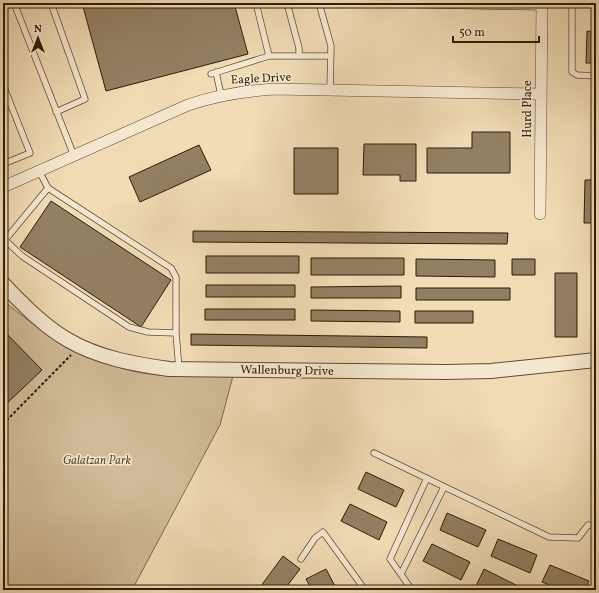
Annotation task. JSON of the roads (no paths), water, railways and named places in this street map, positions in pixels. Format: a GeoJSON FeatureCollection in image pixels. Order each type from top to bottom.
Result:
{"type":"FeatureCollection","features":[{"type":"Feature","properties":{"kind":"street","name":"Hurd Place"},"geometry":{"type":"LineString","coordinates":[[540,214],[542,5]]}},
{"type":"Feature","properties":{"kind":"street","name":"Eagle Drive"},"geometry":{"type":"LineString","coordinates":[[3,188],[188,105],[221,94],[275,89],[540,94]]}},
{"type":"Feature","properties":{"kind":"street","name":"Wallenburg Drive"},"geometry":{"type":"LineString","coordinates":[[3,284],[36,317],[68,340],[98,354],[131,363],[179,369],[484,371],[596,360]]}},
{"type":"Feature","properties":{"kind":"lane"},"geometry":{"type":"LineString","coordinates":[[14,3],[74,156]]}},
{"type":"Feature","properties":{"kind":"lane"},"geometry":{"type":"LineString","coordinates":[[51,3],[85,99],[56,112]]}},
{"type":"Feature","properties":{"kind":"lane"},"geometry":{"type":"LineString","coordinates":[[256,3],[269,56]]}},
{"type":"Feature","properties":{"kind":"lane"},"geometry":{"type":"LineString","coordinates":[[287,3],[300,48],[299,56]]}},
{"type":"Feature","properties":{"kind":"lane"},"geometry":{"type":"LineString","coordinates":[[320,3],[331,46],[330,90]]}},
{"type":"Feature","properties":{"kind":"lane"},"geometry":{"type":"LineString","coordinates":[[379,3],[542,5]]}},
{"type":"Feature","properties":{"kind":"lane"},"geometry":{"type":"LineString","coordinates":[[572,3],[572,72],[577,75],[596,76]]}},
{"type":"Feature","properties":{"kind":"lane"},"geometry":{"type":"LineString","coordinates":[[221,94],[213,73],[269,56],[331,56]]}},
{"type":"Feature","properties":{"kind":"lane"},"geometry":{"type":"LineString","coordinates":[[3,85],[30,153],[3,164]]}},
{"type":"Feature","properties":{"kind":"lane"},"geometry":{"type":"LineString","coordinates":[[39,171],[48,188],[171,268],[176,277],[176,333],[179,369]]}},
{"type":"Feature","properties":{"kind":"lane"},"geometry":{"type":"LineString","coordinates":[[48,188],[4,241],[22,256],[129,327],[148,332],[176,333]]}},
{"type":"Feature","properties":{"kind":"lane"},"geometry":{"type":"LineString","coordinates":[[374,453],[549,537],[578,538],[588,525],[596,525]]}},
{"type":"Feature","properties":{"kind":"lane"},"geometry":{"type":"LineString","coordinates":[[412,590],[390,559],[427,478]]}},
{"type":"Feature","properties":{"kind":"lane"},"geometry":{"type":"LineString","coordinates":[[401,574],[444,487]]}},
{"type":"Feature","properties":{"kind":"lane"},"geometry":{"type":"LineString","coordinates":[[301,559],[315,538],[323,532],[365,590]]}},
{"type":"Feature","properties":{"kind":"park label","name":"Galatzan Park"},"geometry":{"type":"Point","coordinates":[97,460]}}]}
